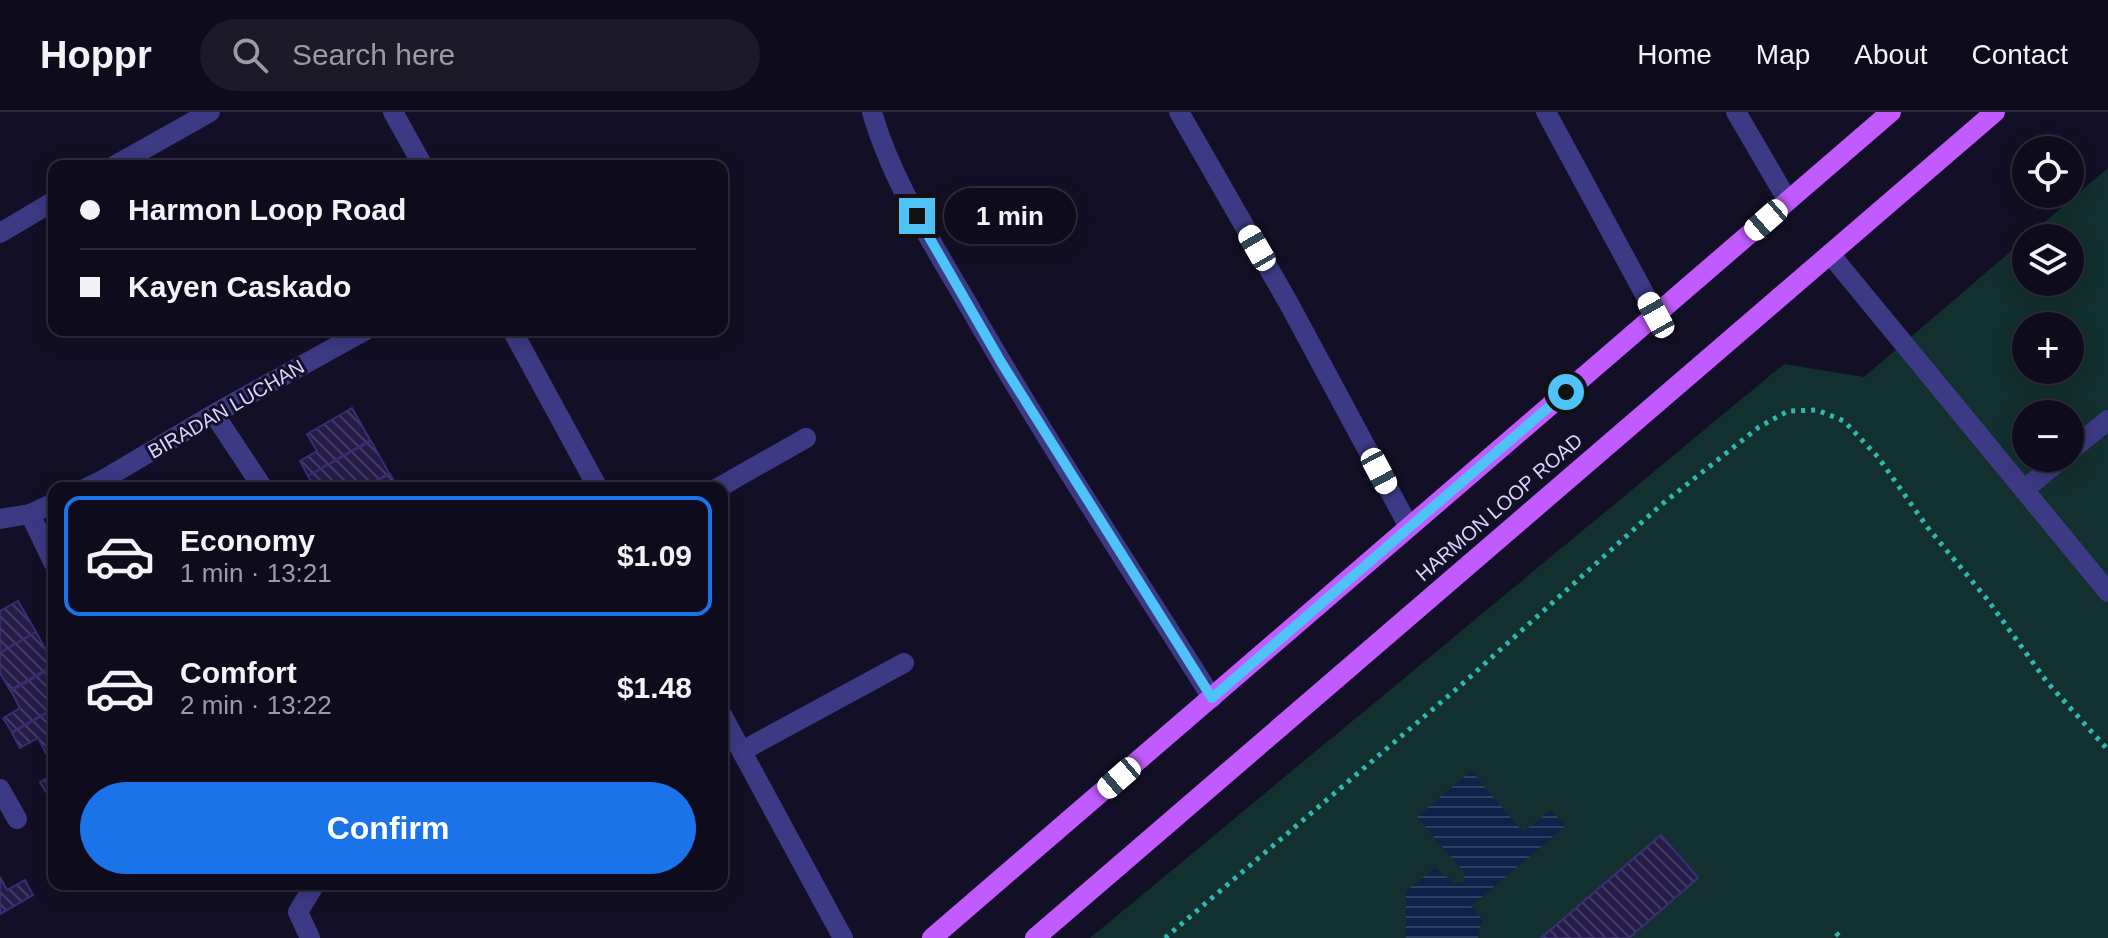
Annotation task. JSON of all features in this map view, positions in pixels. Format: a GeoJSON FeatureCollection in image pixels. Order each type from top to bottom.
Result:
{"type":"FeatureCollection","features":[{"type":"Feature","properties":{"kind":"main road"},"geometry":{"type":"LineString","coordinates":[[932,938],[1891,112]]}},
{"type":"Feature","properties":{"kind":"main road","name":"HARMON LOOP ROAD"},"geometry":{"type":"LineString","coordinates":[[1035,938],[1995,112]]}},
{"type":"Feature","properties":{"kind":"street"},"geometry":{"type":"LineString","coordinates":[[125,160],[210,112]]}},
{"type":"Feature","properties":{"kind":"street"},"geometry":{"type":"LineString","coordinates":[[393,112],[420,160]]}},
{"type":"Feature","properties":{"kind":"street"},"geometry":{"type":"LineString","coordinates":[[872,112],[880,142],[917,216],[1001,362],[1212,698]]}},
{"type":"Feature","properties":{"kind":"street"},"geometry":{"type":"LineString","coordinates":[[1179,112],[1288,302],[1409,527]]}},
{"type":"Feature","properties":{"kind":"street"},"geometry":{"type":"LineString","coordinates":[[1546,112],[1656,315]]}},
{"type":"Feature","properties":{"kind":"street"},"geometry":{"type":"LineString","coordinates":[[1736,112],[1788,201]]}},
{"type":"Feature","properties":{"kind":"street"},"geometry":{"type":"LineString","coordinates":[[0,233],[48,205]]}},
{"type":"Feature","properties":{"kind":"street"},"geometry":{"type":"LineString","coordinates":[[1830,254],[2108,592]]}},
{"type":"Feature","properties":{"kind":"street","name":"BIRADAN LUCHAN"},"geometry":{"type":"LineString","coordinates":[[99,482],[355,336]]}},
{"type":"Feature","properties":{"kind":"street"},"geometry":{"type":"LineString","coordinates":[[515,336],[595,482]]}},
{"type":"Feature","properties":{"kind":"street"},"geometry":{"type":"LineString","coordinates":[[214,414],[259,482]]}},
{"type":"Feature","properties":{"kind":"street"},"geometry":{"type":"LineString","coordinates":[[2084,440],[2108,420]]}},
{"type":"Feature","properties":{"kind":"street"},"geometry":{"type":"LineString","coordinates":[[728,482],[806,438]]}},
{"type":"Feature","properties":{"kind":"street"},"geometry":{"type":"LineString","coordinates":[[2024,490],[2045,472]]}},
{"type":"Feature","properties":{"kind":"street"},"geometry":{"type":"LineString","coordinates":[[0,519],[30,514],[48,506]]}},
{"type":"Feature","properties":{"kind":"street"},"geometry":{"type":"LineString","coordinates":[[30,514],[48,552]]}},
{"type":"Feature","properties":{"kind":"street"},"geometry":{"type":"LineString","coordinates":[[742,751],[904,663]]}},
{"type":"Feature","properties":{"kind":"street"},"geometry":{"type":"LineString","coordinates":[[728,726],[843,938]]}},
{"type":"Feature","properties":{"kind":"street"},"geometry":{"type":"LineString","coordinates":[[0,789],[17,819]]}},
{"type":"Feature","properties":{"kind":"street"},"geometry":{"type":"LineString","coordinates":[[310,938],[298,912],[311,890]]}},
{"type":"Feature","properties":{"kind":"path"},"geometry":{"type":"LineString","coordinates":[[1165,938],[1460,686],[1661,505],[1759,427],[1788,411],[1817,410],[1844,421],[1878,457],[1928,528],[1987,599],[2047,682],[2108,750]]}},
{"type":"Feature","properties":{"kind":"green space"},"geometry":{"type":"Polygon","coordinates":[[[2108,168],[2108,938],[1090,938],[1784,364],[1864,377],[2012,250],[2012,296],[2084,296],[2084,224],[2042,224],[2061,208],[2084,208],[2084,188],[2108,168]]]}},
{"type":"Feature","properties":{"kind":"water"},"geometry":{"type":"Polygon","coordinates":[[[1471,771],[1523,832],[1551,810],[1565,826],[1471,906],[1482,919],[1478,938],[1406,938],[1406,891],[1435,868],[1455,884],[1464,882],[1465,873],[1417,817],[1471,771]]]}},
{"type":"Feature","properties":{"kind":"building"},"geometry":{"type":"Polygon","coordinates":[[[352,408],[370,440],[308,476],[300,461],[317,451],[307,434],[352,408]]]}},
{"type":"Feature","properties":{"kind":"building"},"geometry":{"type":"Polygon","coordinates":[[[371,441],[389,473],[373,482],[312,482],[308,476],[371,441]]]}},
{"type":"Feature","properties":{"kind":"building"},"geometry":{"type":"Polygon","coordinates":[[[390,474],[395,482],[376,482],[390,474]]]}},
{"type":"Feature","properties":{"kind":"building"},"geometry":{"type":"Polygon","coordinates":[[[18,601],[36,632],[0,653],[0,611],[18,601]]]}},
{"type":"Feature","properties":{"kind":"building"},"geometry":{"type":"Polygon","coordinates":[[[36,632],[48,654],[48,668],[10,690],[0,673],[0,653],[36,632]]]}},
{"type":"Feature","properties":{"kind":"building"},"geometry":{"type":"Polygon","coordinates":[[[48,670],[48,711],[12,732],[3,718],[20,708],[11,691],[48,670]]]}},
{"type":"Feature","properties":{"kind":"building"},"geometry":{"type":"Polygon","coordinates":[[[48,712],[48,754],[38,738],[20,748],[12,733],[48,712]]]}},
{"type":"Feature","properties":{"kind":"building"},"geometry":{"type":"Polygon","coordinates":[[[48,777],[48,795],[40,782],[48,777]]]}},
{"type":"Feature","properties":{"kind":"building"},"geometry":{"type":"Polygon","coordinates":[[[1661,835],[1698,878],[1629,938],[1541,938],[1661,835]]]}},
{"type":"Feature","properties":{"kind":"building"},"geometry":{"type":"Polygon","coordinates":[[[0,877],[7,890],[25,880],[33,895],[0,914],[0,877]]]}},
{"type":"Feature","properties":{"kind":"route"},"geometry":{"type":"LineString","coordinates":[[917,216],[1001,362],[1212,698],[1566,392]]}}]}
